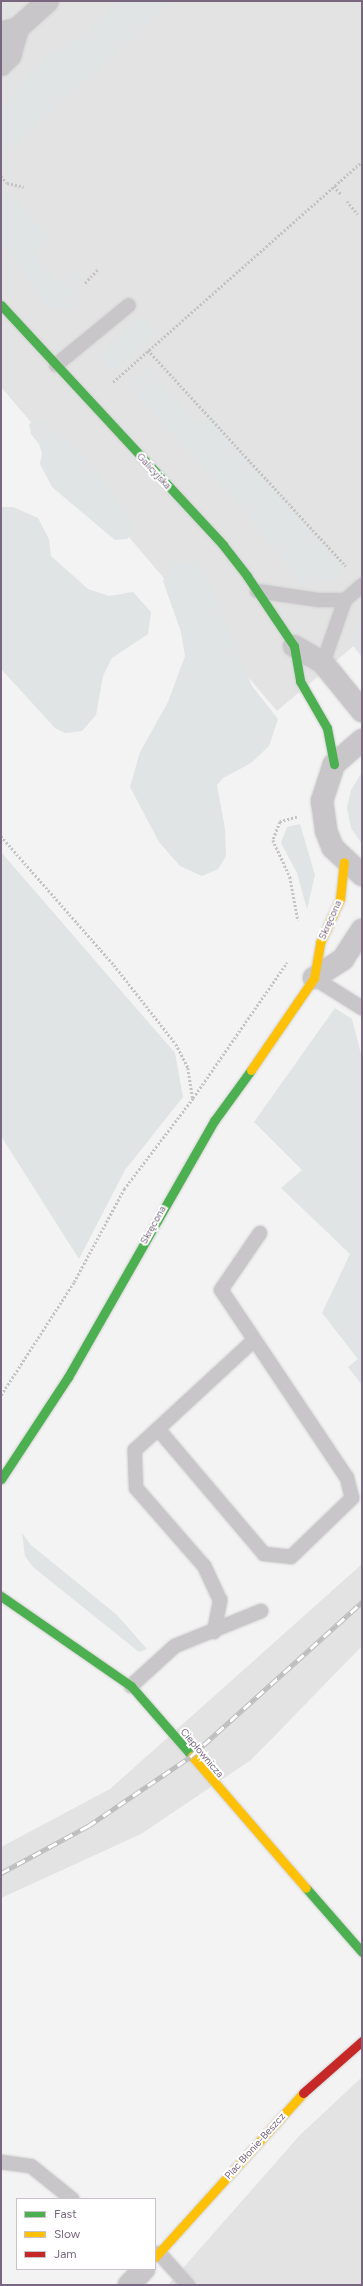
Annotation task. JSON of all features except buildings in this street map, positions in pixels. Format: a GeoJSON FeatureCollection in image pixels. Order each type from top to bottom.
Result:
{"type":"FeatureCollection","features":[{"type":"Feature","properties":{"kind":"street"},"geometry":{"type":"LineString","coordinates":[[1,65],[10,56],[9,30],[48,1]]}},
{"type":"Feature","properties":{"kind":"street","name":"Galicyjska"},"geometry":{"type":"LineString","coordinates":[[1,305],[223,545],[257,591],[294,646],[300,682],[327,728],[334,764]]}},
{"type":"Feature","properties":{"kind":"street","name":"Galicyjska"},"geometry":{"type":"LineString","coordinates":[[294,646],[323,663],[362,711]]}},
{"type":"Feature","properties":{"kind":"street"},"geometry":{"type":"LineString","coordinates":[[362,740],[334,764],[324,788],[322,814],[331,842],[344,862],[362,875]]}},
{"type":"Feature","properties":{"kind":"street","name":"Skręcona"},"geometry":{"type":"LineString","coordinates":[[309,987],[320,943],[340,899],[344,862]]}},
{"type":"Feature","properties":{"kind":"street","name":"Skręcona"},"geometry":{"type":"LineString","coordinates":[[1,1479],[68,1377],[171,1192],[228,1098],[309,987],[343,959],[362,930]]}},
{"type":"Feature","properties":{"kind":"street","name":"Ciepłownicza"},"geometry":{"type":"LineString","coordinates":[[1,1596],[131,1686],[362,1952]]}},
{"type":"Feature","properties":{"kind":"street","name":"Plac Błonie-Beszcz"},"geometry":{"type":"LineString","coordinates":[[157,2255],[300,2096],[362,2041]]}},
{"type":"Feature","properties":{"kind":"street"},"geometry":{"type":"LineString","coordinates":[[129,2285],[143,2270]]}},
{"type":"Feature","properties":{"kind":"lane"},"geometry":{"type":"LineString","coordinates":[[56,365],[129,305]]}},
{"type":"Feature","properties":{"kind":"lane"},"geometry":{"type":"LineString","coordinates":[[323,663],[345,600],[362,585]]}},
{"type":"Feature","properties":{"kind":"lane"},"geometry":{"type":"LineString","coordinates":[[257,591],[319,600],[345,600]]}},
{"type":"Feature","properties":{"kind":"lane"},"geometry":{"type":"LineString","coordinates":[[309,987],[362,1008]]}},
{"type":"Feature","properties":{"kind":"lane"},"geometry":{"type":"LineString","coordinates":[[158,1429],[264,1554],[291,1557],[352,1498],[347,1478],[252,1342],[220,1290],[260,1233]]}},
{"type":"Feature","properties":{"kind":"lane"},"geometry":{"type":"LineString","coordinates":[[214,1632],[220,1600],[204,1566],[136,1488],[135,1450],[252,1342]]}},
{"type":"Feature","properties":{"kind":"lane"},"geometry":{"type":"LineString","coordinates":[[131,1686],[175,1646],[214,1632],[260,1611]]}},
{"type":"Feature","properties":{"kind":"lane"},"geometry":{"type":"LineString","coordinates":[[1,2162],[17,2162],[37,2170],[71,2198]]}},
{"type":"Feature","properties":{"kind":"lane"},"geometry":{"type":"LineString","coordinates":[[157,2255],[188,2285]]}},
{"type":"Feature","properties":{"kind":"path"},"geometry":{"type":"LineString","coordinates":[[113,382],[362,162]]}},
{"type":"Feature","properties":{"kind":"path"},"geometry":{"type":"LineString","coordinates":[[1,176],[7,183],[24,187]]}},
{"type":"Feature","properties":{"kind":"path"},"geometry":{"type":"LineString","coordinates":[[334,186],[341,194]]}},
{"type":"Feature","properties":{"kind":"path"},"geometry":{"type":"LineString","coordinates":[[347,201],[358,214]]}},
{"type":"Feature","properties":{"kind":"path"},"geometry":{"type":"LineString","coordinates":[[84,283],[98,269]]}},
{"type":"Feature","properties":{"kind":"path"},"geometry":{"type":"LineString","coordinates":[[148,350],[351,573]]}},
{"type":"Feature","properties":{"kind":"path"},"geometry":{"type":"LineString","coordinates":[[299,924],[293,887],[274,847],[273,836],[284,820],[322,814]]}},
{"type":"Feature","properties":{"kind":"path"},"geometry":{"type":"LineString","coordinates":[[1,836],[114,965],[176,1044],[188,1068],[193,1098]]}},
{"type":"Feature","properties":{"kind":"path"},"geometry":{"type":"LineString","coordinates":[[1,1395],[74,1282],[124,1189],[193,1098],[285,966]]}},
{"type":"Feature","properties":{"kind":"shaded area"},"geometry":{"type":"Polygon","coordinates":[[[1,1],[362,1],[362,639],[277,711],[1,387],[1,1]]]}},
{"type":"Feature","properties":{"kind":"shaded area"},"geometry":{"type":"Polygon","coordinates":[[[122,1],[174,1],[1,156],[1,107],[48,55],[86,32],[122,1]]]}},
{"type":"Feature","properties":{"kind":"shaded area"},"geometry":{"type":"Polygon","coordinates":[[[1,157],[15,174],[11,179],[1,167],[1,157]]]}},
{"type":"Feature","properties":{"kind":"shaded area"},"geometry":{"type":"Polygon","coordinates":[[[1,183],[49,237],[34,255],[59,283],[75,269],[85,277],[75,287],[79,296],[75,307],[60,310],[44,304],[3,245],[1,183]]]}},
{"type":"Feature","properties":{"kind":"shaded area"},"geometry":{"type":"Polygon","coordinates":[[[140,316],[158,332],[113,372],[99,357],[140,316]]]}},
{"type":"Feature","properties":{"kind":"shaded area"},"geometry":{"type":"Polygon","coordinates":[[[147,368],[199,426],[209,417],[340,564],[341,573],[335,579],[302,585],[235,500],[127,386],[147,368]]]}},
{"type":"Feature","properties":{"kind":"shaded area"},"geometry":{"type":"Polygon","coordinates":[[[36,420],[68,440],[91,463],[134,524],[135,531],[127,539],[115,540],[52,487],[40,464],[42,453],[39,444],[31,434],[29,424],[36,420]]]}},
{"type":"Feature","properties":{"kind":"shaded area"},"geometry":{"type":"Polygon","coordinates":[[[1,507],[13,507],[38,518],[49,539],[51,556],[88,589],[109,596],[133,592],[151,612],[148,634],[112,658],[103,676],[96,715],[82,731],[65,733],[55,728],[1,669],[1,507]]]}},
{"type":"Feature","properties":{"kind":"shaded area"},"geometry":{"type":"Polygon","coordinates":[[[174,562],[196,564],[208,576],[252,686],[278,719],[269,746],[251,763],[223,778],[217,785],[225,829],[226,856],[218,869],[202,876],[180,866],[159,842],[130,787],[140,752],[168,702],[185,656],[181,632],[163,581],[174,562]]]}},
{"type":"Feature","properties":{"kind":"shaded area"},"geometry":{"type":"Polygon","coordinates":[[[362,617],[362,657],[350,642],[362,617]]]}},
{"type":"Feature","properties":{"kind":"shaded area"},"geometry":{"type":"Polygon","coordinates":[[[362,772],[362,844],[351,828],[347,808],[351,790],[362,772]]]}},
{"type":"Feature","properties":{"kind":"shaded area"},"geometry":{"type":"Polygon","coordinates":[[[300,824],[315,875],[307,909],[297,873],[281,843],[287,827],[300,824]]]}},
{"type":"Feature","properties":{"kind":"shaded area"},"geometry":{"type":"Polygon","coordinates":[[[1,852],[175,1053],[183,1097],[125,1170],[79,1259],[1,1136],[1,852]]]}},
{"type":"Feature","properties":{"kind":"shaded area"},"geometry":{"type":"Polygon","coordinates":[[[335,1008],[352,1019],[362,1058],[362,1385],[348,1367],[358,1359],[322,1313],[350,1254],[281,1188],[302,1170],[254,1122],[335,1008]]]}},
{"type":"Feature","properties":{"kind":"shaded area"},"geometry":{"type":"Polygon","coordinates":[[[22,1533],[31,1545],[117,1615],[147,1649],[139,1652],[33,1567],[25,1556],[22,1533]]]}},
{"type":"Feature","properties":{"kind":"shaded area"},"geometry":{"type":"Polygon","coordinates":[[[362,1564],[362,1646],[251,1760],[141,1834],[1,1898],[1,1847],[110,1789],[362,1564]]]}},
{"type":"Feature","properties":{"kind":"shaded area"},"geometry":{"type":"Polygon","coordinates":[[[362,2077],[362,2285],[168,2285],[300,2135],[362,2077]]]}},
{"type":"Feature","properties":{"kind":"railway"},"geometry":{"type":"LineString","coordinates":[[1,1873],[88,1826],[190,1757],[362,1602]]}},
{"type":"Feature","properties":{"kind":"traffic: fast"},"geometry":{"type":"LineString","coordinates":[[1,305],[223,545],[247,576],[294,646],[300,681],[327,728],[334,764]]}},
{"type":"Feature","properties":{"kind":"traffic: fast"},"geometry":{"type":"LineString","coordinates":[[1,1479],[68,1377],[214,1121],[251,1070]]}},
{"type":"Feature","properties":{"kind":"traffic: fast"},"geometry":{"type":"LineString","coordinates":[[1,1596],[131,1686],[192,1756]]}},
{"type":"Feature","properties":{"kind":"traffic: fast"},"geometry":{"type":"LineString","coordinates":[[306,1888],[362,1952]]}},
{"type":"Feature","properties":{"kind":"traffic: slow"},"geometry":{"type":"LineString","coordinates":[[251,1070],[314,978],[320,943],[340,899],[344,862]]}},
{"type":"Feature","properties":{"kind":"traffic: slow"},"geometry":{"type":"LineString","coordinates":[[192,1756],[306,1888]]}},
{"type":"Feature","properties":{"kind":"traffic: slow"},"geometry":{"type":"LineString","coordinates":[[156,2256],[303,2093]]}},
{"type":"Feature","properties":{"kind":"traffic: jam"},"geometry":{"type":"LineString","coordinates":[[303,2093],[362,2041]]}}]}
